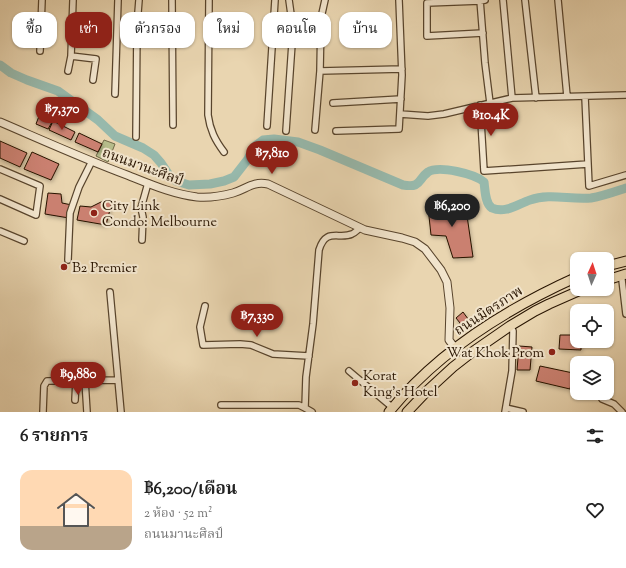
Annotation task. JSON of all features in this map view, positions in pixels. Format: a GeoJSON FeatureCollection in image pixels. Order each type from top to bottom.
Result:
{"type":"FeatureCollection","features":[{"type":"Feature","properties":{"kind":"highway"},"geometry":{"type":"LineString","coordinates":[[614,264],[626,261]]}},
{"type":"Feature","properties":{"kind":"highway","name":"ถนนมิตรภาพ"},"geometry":{"type":"LineString","coordinates":[[391,410],[420,379],[455,348],[510,311],[536,296],[570,281]]}},
{"type":"Feature","properties":{"kind":"highway","name":"ถนนมิตรภาพ"},"geometry":{"type":"LineString","coordinates":[[407,412],[453,367],[510,326],[548,304],[570,295]]}},
{"type":"Feature","properties":{"kind":"street"},"geometry":{"type":"LineString","coordinates":[[40,51],[42,0]]}},
{"type":"Feature","properties":{"kind":"street"},"geometry":{"type":"LineString","coordinates":[[73,0],[73,12]]}},
{"type":"Feature","properties":{"kind":"street"},"geometry":{"type":"LineString","coordinates":[[115,94],[118,0]]}},
{"type":"Feature","properties":{"kind":"street"},"geometry":{"type":"LineString","coordinates":[[136,137],[137,25],[139,0]]}},
{"type":"Feature","properties":{"kind":"street"},"geometry":{"type":"LineString","coordinates":[[172,0],[173,125]]}},
{"type":"Feature","properties":{"kind":"street"},"geometry":{"type":"LineString","coordinates":[[209,0],[209,126],[224,152]]}},
{"type":"Feature","properties":{"kind":"street"},"geometry":{"type":"LineString","coordinates":[[267,126],[275,0]]}},
{"type":"Feature","properties":{"kind":"street"},"geometry":{"type":"LineString","coordinates":[[286,131],[293,29],[289,0]]}},
{"type":"Feature","properties":{"kind":"street"},"geometry":{"type":"LineString","coordinates":[[315,130],[320,72],[321,18],[325,0]]}},
{"type":"Feature","properties":{"kind":"street"},"geometry":{"type":"LineString","coordinates":[[336,131],[399,129],[402,69],[399,0]]}},
{"type":"Feature","properties":{"kind":"street"},"geometry":{"type":"LineString","coordinates":[[483,32],[427,36],[427,3],[482,0],[483,32],[490,103]]}},
{"type":"Feature","properties":{"kind":"street"},"geometry":{"type":"LineString","coordinates":[[503,0],[512,98]]}},
{"type":"Feature","properties":{"kind":"street"},"geometry":{"type":"LineString","coordinates":[[525,0],[536,98]]}},
{"type":"Feature","properties":{"kind":"street"},"geometry":{"type":"LineString","coordinates":[[558,0],[567,96]]}},
{"type":"Feature","properties":{"kind":"street"},"geometry":{"type":"LineString","coordinates":[[68,71],[71,48]]}},
{"type":"Feature","properties":{"kind":"street"},"geometry":{"type":"LineString","coordinates":[[71,56],[96,58],[93,80]]}},
{"type":"Feature","properties":{"kind":"street"},"geometry":{"type":"LineString","coordinates":[[320,72],[402,69]]}},
{"type":"Feature","properties":{"kind":"street"},"geometry":{"type":"LineString","coordinates":[[400,114],[428,116],[444,114],[512,98],[626,95]]}},
{"type":"Feature","properties":{"kind":"street"},"geometry":{"type":"LineString","coordinates":[[585,97],[589,186],[626,175]]}},
{"type":"Feature","properties":{"kind":"street"},"geometry":{"type":"LineString","coordinates":[[333,103],[401,99]]}},
{"type":"Feature","properties":{"kind":"street"},"geometry":{"type":"LineString","coordinates":[[480,105],[484,171],[588,164]]}},
{"type":"Feature","properties":{"kind":"street","name":"ถนนมานะศิลป์"},"geometry":{"type":"LineString","coordinates":[[0,122],[92,161],[180,195],[199,197],[219,196],[234,193],[254,184],[268,184],[365,230],[415,242],[425,249],[441,270],[447,282],[450,308],[449,340],[455,348]]}},
{"type":"Feature","properties":{"kind":"street"},"geometry":{"type":"LineString","coordinates":[[68,260],[70,213],[79,187],[92,161]]}},
{"type":"Feature","properties":{"kind":"street"},"geometry":{"type":"LineString","coordinates":[[0,169],[40,186],[36,215],[0,199]]}},
{"type":"Feature","properties":{"kind":"street"},"geometry":{"type":"LineString","coordinates":[[142,240],[144,217],[141,208],[148,183]]}},
{"type":"Feature","properties":{"kind":"street"},"geometry":{"type":"LineString","coordinates":[[305,408],[308,356],[321,245],[324,240],[332,236],[351,235],[360,228]]}},
{"type":"Feature","properties":{"kind":"street"},"geometry":{"type":"LineString","coordinates":[[0,231],[24,242]]}},
{"type":"Feature","properties":{"kind":"street"},"geometry":{"type":"LineString","coordinates":[[623,275],[622,280],[626,314]]}},
{"type":"Feature","properties":{"kind":"street"},"geometry":{"type":"LineString","coordinates":[[110,292],[121,412]]}},
{"type":"Feature","properties":{"kind":"street"},"geometry":{"type":"LineString","coordinates":[[204,306],[200,327],[203,345],[251,345],[273,354],[308,356]]}},
{"type":"Feature","properties":{"kind":"street"},"geometry":{"type":"LineString","coordinates":[[510,326],[513,331],[512,371],[506,410],[523,412]]}},
{"type":"Feature","properties":{"kind":"street"},"geometry":{"type":"LineString","coordinates":[[349,371],[391,410]]}},
{"type":"Feature","properties":{"kind":"street"},"geometry":{"type":"LineString","coordinates":[[75,400],[76,380]]}},
{"type":"Feature","properties":{"kind":"street"},"geometry":{"type":"LineString","coordinates":[[85,380],[87,412]]}},
{"type":"Feature","properties":{"kind":"street"},"geometry":{"type":"LineString","coordinates":[[43,412],[44,386],[47,381],[117,380]]}},
{"type":"Feature","properties":{"kind":"street"},"geometry":{"type":"LineString","coordinates":[[603,400],[614,404],[624,412]]}},
{"type":"Feature","properties":{"kind":"street"},"geometry":{"type":"LineString","coordinates":[[221,406],[299,405],[312,412]]}},
{"type":"Feature","properties":{"kind":"green space"},"geometry":{"type":"Polygon","coordinates":[[[104,140],[115,144],[108,162],[96,156],[104,140]]]}},
{"type":"Feature","properties":{"kind":"building"},"geometry":{"type":"Polygon","coordinates":[[[41,111],[55,117],[48,129],[36,124],[41,111]]]}},
{"type":"Feature","properties":{"kind":"building"},"geometry":{"type":"Polygon","coordinates":[[[53,121],[75,132],[71,140],[49,130],[53,121]]]}},
{"type":"Feature","properties":{"kind":"building"},"geometry":{"type":"Polygon","coordinates":[[[79,133],[102,144],[98,152],[75,142],[79,133]]]}},
{"type":"Feature","properties":{"kind":"building"},"geometry":{"type":"Polygon","coordinates":[[[0,141],[27,153],[20,167],[0,158],[0,141]]]}},
{"type":"Feature","properties":{"kind":"building"},"geometry":{"type":"Polygon","coordinates":[[[32,152],[59,164],[51,180],[24,169],[32,152]]]}},
{"type":"Feature","properties":{"kind":"building"},"geometry":{"type":"Polygon","coordinates":[[[48,193],[61,194],[62,203],[72,205],[69,218],[45,214],[48,193]]]}},
{"type":"Feature","properties":{"kind":"building","name":"City Link Condo: Melbourne"},"geometry":{"type":"Polygon","coordinates":[[[103,201],[112,202],[106,225],[77,220],[80,206],[91,207],[103,201]]]}},
{"type":"Feature","properties":{"kind":"building"},"geometry":{"type":"Polygon","coordinates":[[[465,202],[473,257],[453,258],[446,236],[431,235],[428,207],[465,202]]]}},
{"type":"Feature","properties":{"kind":"building"},"geometry":{"type":"Polygon","coordinates":[[[463,312],[471,323],[464,328],[456,318],[463,312]]]}},
{"type":"Feature","properties":{"kind":"building"},"geometry":{"type":"Polygon","coordinates":[[[560,335],[570,335],[570,348],[581,348],[581,350],[559,349],[560,335]]]}},
{"type":"Feature","properties":{"kind":"building"},"geometry":{"type":"Polygon","coordinates":[[[519,346],[532,347],[530,370],[517,370],[519,346]]]}},
{"type":"Feature","properties":{"kind":"building"},"geometry":{"type":"Polygon","coordinates":[[[540,366],[570,372],[570,389],[536,381],[540,366]]]}},
{"type":"Feature","properties":{"kind":"waterway"},"geometry":{"type":"LineString","coordinates":[[0,65],[11,73],[58,91],[98,120],[115,136],[143,148],[154,155],[169,175],[176,181],[189,185],[210,184],[234,177],[248,159],[255,146],[263,140],[274,139],[298,142],[403,185],[409,186],[416,184],[428,172],[433,170],[440,169],[465,173],[484,182],[488,203],[492,208],[497,210],[511,208],[538,198],[591,198],[626,188]]}},
{"type":"Feature","properties":{"kind":"place","name":"City Link Condo: Melbourne"},"geometry":{"type":"Point","coordinates":[94,213]}},
{"type":"Feature","properties":{"kind":"place","name":"B2 Premier"},"geometry":{"type":"Point","coordinates":[64,267]}},
{"type":"Feature","properties":{"kind":"place","name":"Wat Khok Prom"},"geometry":{"type":"Point","coordinates":[552,352]}},
{"type":"Feature","properties":{"kind":"place","name":"Korat King's Hotel"},"geometry":{"type":"Point","coordinates":[355,383]}}]}
